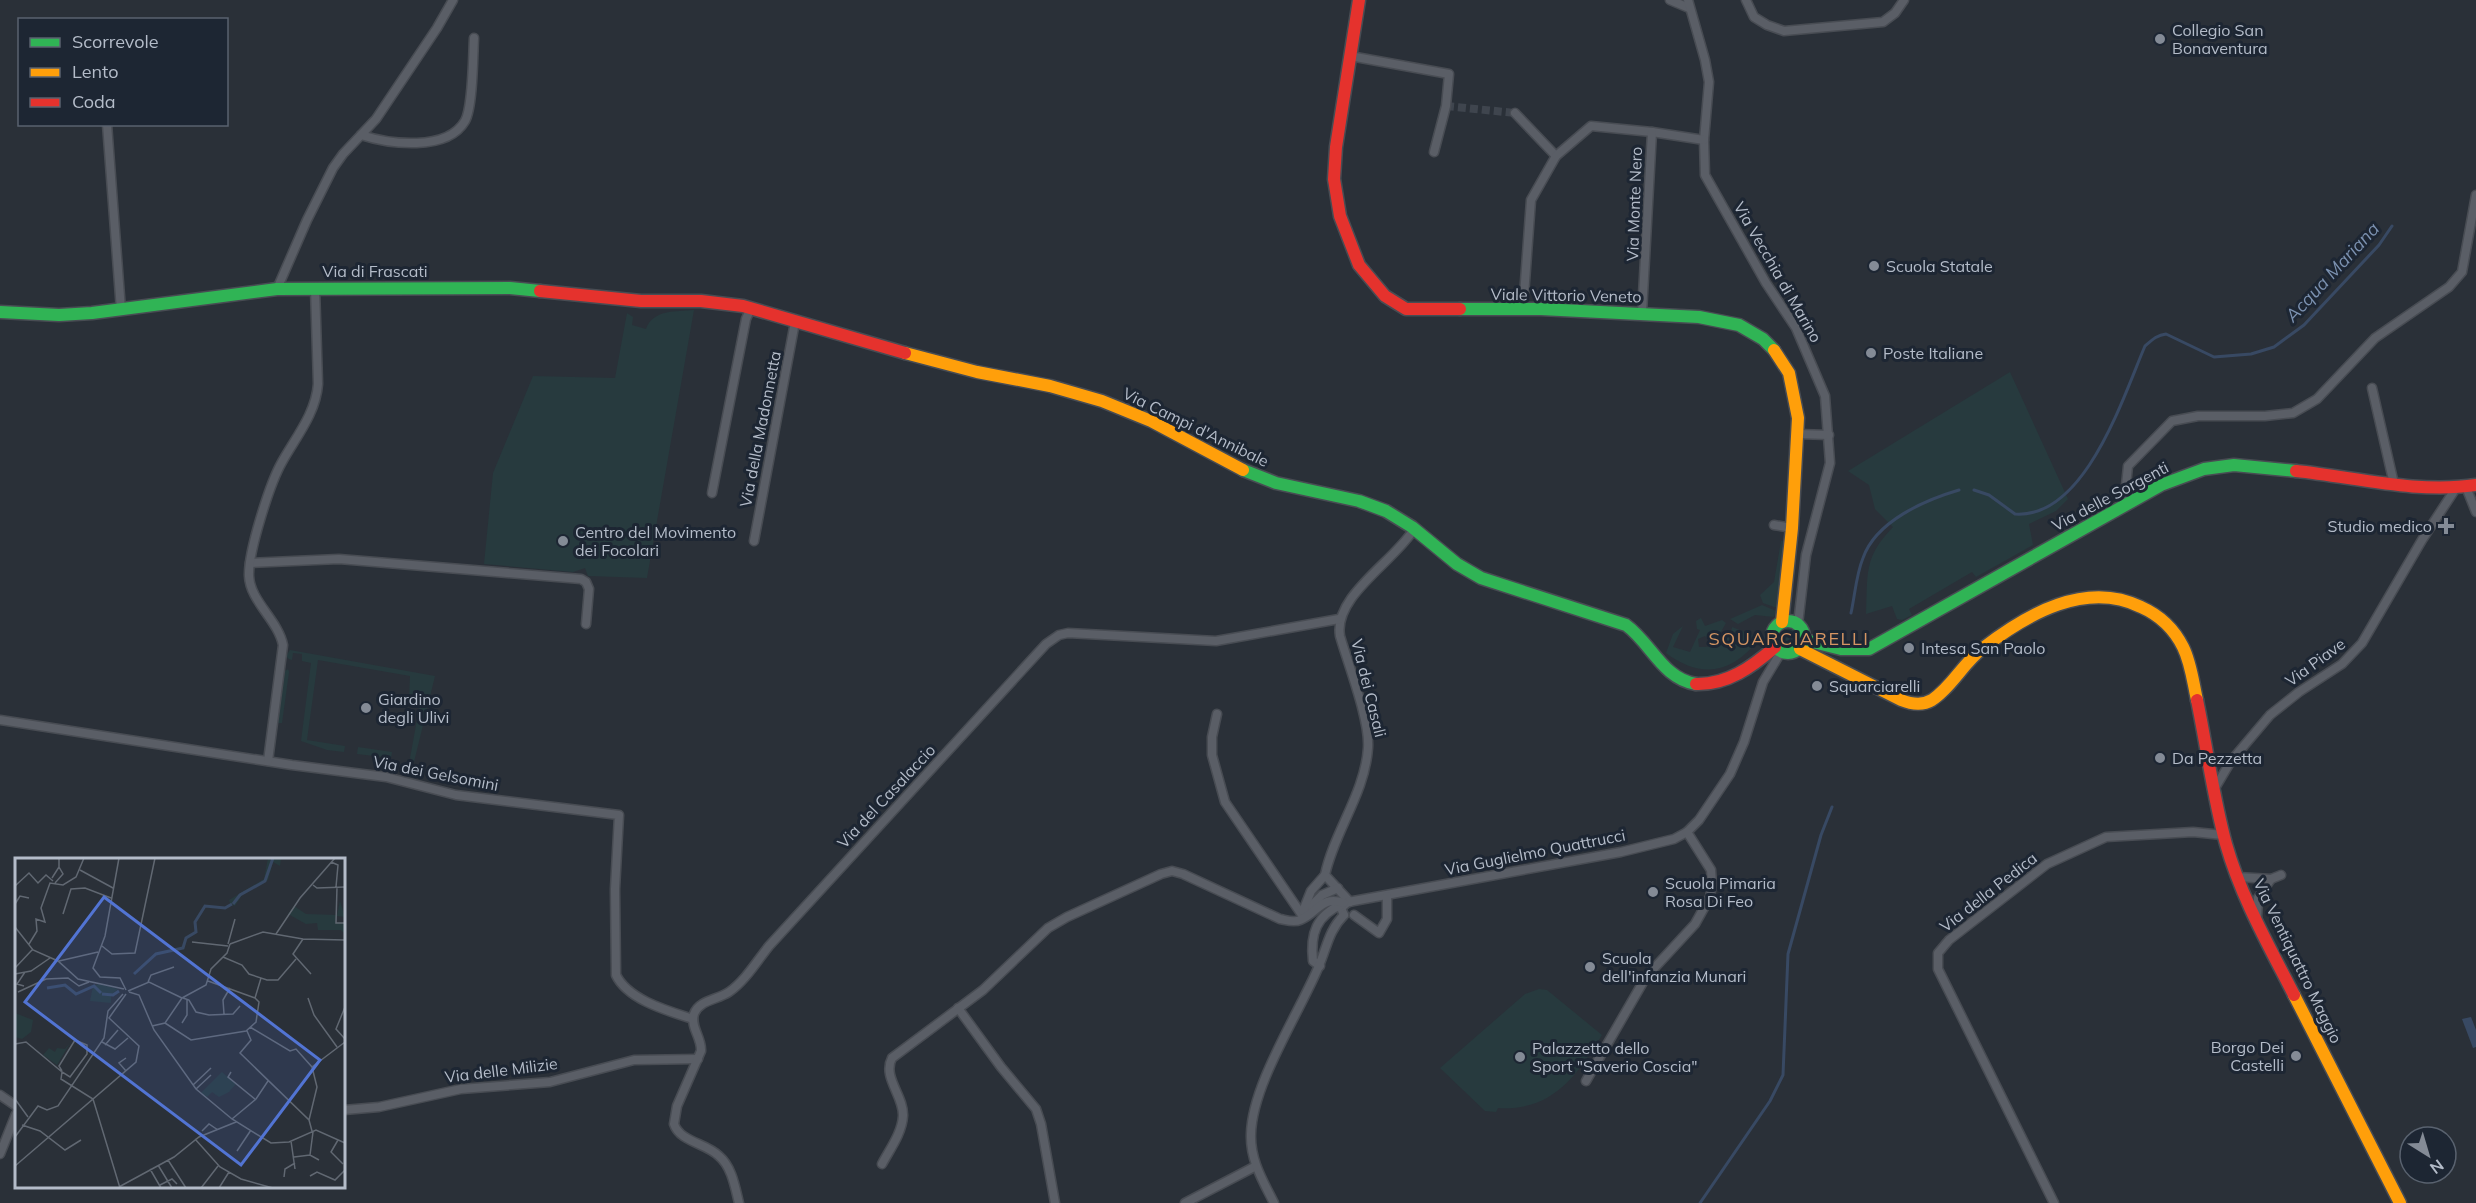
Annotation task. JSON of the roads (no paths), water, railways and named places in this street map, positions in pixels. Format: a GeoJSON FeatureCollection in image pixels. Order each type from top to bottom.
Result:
{"type":"FeatureCollection","features":[{"type":"Feature","properties":{"kind":"main road","name":"Viale Vittorio Veneto"},"geometry":{"type":"LineString","coordinates":[[1359,0],[1336,147],[1334,179],[1340,216],[1359,265],[1385,296],[1406,309],[1523,309],[1700,317],[1730,322],[1763,339],[1772,347],[1789,373],[1798,418],[1792,528],[1782,622]]}},
{"type":"Feature","properties":{"kind":"main road","name":"Via di Frascati"},"geometry":{"type":"LineString","coordinates":[[0,312],[59,315],[121,310],[277,289],[510,288],[649,302],[701,301],[751,308],[795,322]]}},
{"type":"Feature","properties":{"kind":"main road","name":"Via Campi d'Annibale"},"geometry":{"type":"LineString","coordinates":[[795,322],[977,372],[1050,386],[1102,401],[1158,425],[1249,473],[1288,486],[1367,503],[1386,511],[1414,529],[1477,576],[1626,625],[1645,640],[1668,671],[1683,682],[1704,684],[1725,680],[1778,650]]}},
{"type":"Feature","properties":{"kind":"main road","name":"Via delle Sorgenti"},"geometry":{"type":"LineString","coordinates":[[1803,644],[1841,649],[1869,649],[2124,505],[2183,475],[2208,468],[2226,465],[2288,470],[2394,484],[2466,487]]}},
{"type":"Feature","properties":{"kind":"main road","name":"Via Ventiquattro Maggio"},"geometry":{"type":"LineString","coordinates":[[1803,644],[1901,700],[1918,704],[1939,694],[1970,659],[1985,647],[2035,616],[2067,601],[2091,597],[2118,599],[2144,608],[2165,622],[2180,642],[2187,659],[2223,835],[2238,877],[2257,922],[2400,1203]]}},
{"type":"Feature","properties":{"kind":"main road"},"geometry":{"type":"LineString","coordinates":[[1793,621],[1798,624],[1804,631],[1803,644],[1791,654],[1778,650],[1773,633],[1782,622],[1793,621]]}},
{"type":"Feature","properties":{"kind":"street"},"geometry":{"type":"LineString","coordinates":[[277,289],[328,176],[343,154],[394,93],[453,0]]}},
{"type":"Feature","properties":{"kind":"street","name":"Via Vecchia di Marino"},"geometry":{"type":"LineString","coordinates":[[1670,0],[1689,4],[1708,75],[1709,99],[1704,140],[1705,175],[1766,283],[1796,328],[1825,396],[1830,462],[1806,555],[1798,624]]}},
{"type":"Feature","properties":{"kind":"street"},"geometry":{"type":"LineString","coordinates":[[1746,0],[1754,17],[1784,31],[1882,22],[1895,13],[1904,0]]}},
{"type":"Feature","properties":{"kind":"street"},"geometry":{"type":"LineString","coordinates":[[361,135],[392,143],[419,143],[438,139],[458,129],[468,114],[474,38]]}},
{"type":"Feature","properties":{"kind":"street"},"geometry":{"type":"LineString","coordinates":[[1350,56],[1449,74],[1446,106],[1434,152]]}},
{"type":"Feature","properties":{"kind":"street"},"geometry":{"type":"LineString","coordinates":[[1515,113],[1556,156]]}},
{"type":"Feature","properties":{"kind":"street"},"geometry":{"type":"LineString","coordinates":[[107,126],[121,310]]}},
{"type":"Feature","properties":{"kind":"street"},"geometry":{"type":"LineString","coordinates":[[1523,309],[1531,200],[1556,156],[1591,126],[1704,140]]}},
{"type":"Feature","properties":{"kind":"street","name":"Via Monte Nero"},"geometry":{"type":"LineString","coordinates":[[1642,313],[1652,132]]}},
{"type":"Feature","properties":{"kind":"street"},"geometry":{"type":"LineString","coordinates":[[2124,505],[2128,466],[2172,421],[2198,416],[2265,416],[2293,413],[2318,399],[2375,338],[2449,287],[2462,272],[2476,195]]}},
{"type":"Feature","properties":{"kind":"street"},"geometry":{"type":"LineString","coordinates":[[268,761],[283,645],[279,633],[255,593],[249,578],[250,563],[274,478],[309,415],[316,397],[318,384],[315,288]]}},
{"type":"Feature","properties":{"kind":"street"},"geometry":{"type":"LineString","coordinates":[[712,493],[746,319],[751,308]]}},
{"type":"Feature","properties":{"kind":"street","name":"Via della Madonnetta"},"geometry":{"type":"LineString","coordinates":[[754,541],[795,322]]}},
{"type":"Feature","properties":{"kind":"street"},"geometry":{"type":"LineString","coordinates":[[2372,388],[2394,484]]}},
{"type":"Feature","properties":{"kind":"street"},"geometry":{"type":"LineString","coordinates":[[1798,434],[1829,435]]}},
{"type":"Feature","properties":{"kind":"street"},"geometry":{"type":"LineString","coordinates":[[2466,487],[2476,512]]}},
{"type":"Feature","properties":{"kind":"street","name":"Via Piave"},"geometry":{"type":"LineString","coordinates":[[2215,788],[2231,761],[2270,715],[2299,692],[2342,664],[2362,643],[2422,540],[2466,487]]}},
{"type":"Feature","properties":{"kind":"street"},"geometry":{"type":"LineString","coordinates":[[1774,525],[1792,528]]}},
{"type":"Feature","properties":{"kind":"street","name":"Via dei Casali"},"geometry":{"type":"LineString","coordinates":[[1299,918],[1311,891],[1325,875],[1333,846],[1356,793],[1368,748],[1365,726],[1340,636],[1340,619],[1348,602],[1400,548],[1414,529]]}},
{"type":"Feature","properties":{"kind":"street"},"geometry":{"type":"LineString","coordinates":[[250,563],[339,559],[581,579],[588,587],[586,624]]}},
{"type":"Feature","properties":{"kind":"street","name":"Via del Casalaccio"},"geometry":{"type":"LineString","coordinates":[[693,1019],[697,1008],[702,1004],[733,989],[784,929],[1052,639],[1063,633],[1072,633],[1216,641],[1340,619]]}},
{"type":"Feature","properties":{"kind":"street","name":"Via Guglielmo Quattrucci"},"geometry":{"type":"LineString","coordinates":[[1299,918],[1301,920],[1323,903],[1335,900],[1347,903],[1662,843],[1687,832],[1710,807],[1730,774],[1749,727],[1763,682],[1778,650]]}},
{"type":"Feature","properties":{"kind":"street"},"geometry":{"type":"LineString","coordinates":[[1217,714],[1212,750],[1225,802],[1299,918]]}},
{"type":"Feature","properties":{"kind":"street","name":"Via dei Gelsomini"},"geometry":{"type":"LineString","coordinates":[[0,720],[386,777],[456,795],[619,815],[615,889],[616,975],[624,986],[649,1003],[693,1019]]}},
{"type":"Feature","properties":{"kind":"street"},"geometry":{"type":"LineString","coordinates":[[1586,1081],[1646,977],[1695,924],[1710,897],[1712,884],[1710,870],[1687,832]]}},
{"type":"Feature","properties":{"kind":"street","name":"Via della Pedica"},"geometry":{"type":"LineString","coordinates":[[2054,1203],[1938,969],[1938,953],[1949,940],[2048,864],[2106,837],[2193,832],[2223,835]]}},
{"type":"Feature","properties":{"kind":"street"},"geometry":{"type":"LineString","coordinates":[[882,1164],[898,1136],[903,1119],[900,1098],[889,1071],[890,1060],[990,984],[1048,928],[1164,873],[1180,873],[1280,919],[1299,918],[1322,895],[1338,888]]}},
{"type":"Feature","properties":{"kind":"street"},"geometry":{"type":"LineString","coordinates":[[1274,1203],[1256,1166],[1251,1139],[1255,1106],[1306,995],[1328,937],[1356,908],[1347,903],[1338,888],[1325,875]]}},
{"type":"Feature","properties":{"kind":"street"},"geometry":{"type":"LineString","coordinates":[[2238,877],[2271,879],[2281,875]]}},
{"type":"Feature","properties":{"kind":"street"},"geometry":{"type":"LineString","coordinates":[[2257,922],[2258,898],[2271,879]]}},
{"type":"Feature","properties":{"kind":"street"},"geometry":{"type":"LineString","coordinates":[[1347,903],[1341,908],[1379,933],[1387,919],[1387,896]]}},
{"type":"Feature","properties":{"kind":"street"},"geometry":{"type":"LineString","coordinates":[[1316,964],[1311,946],[1313,930],[1332,909],[1347,903]]}},
{"type":"Feature","properties":{"kind":"street"},"geometry":{"type":"LineString","coordinates":[[958,1008],[995,1060],[1036,1110],[1041,1124],[1055,1203]]}},
{"type":"Feature","properties":{"kind":"street"},"geometry":{"type":"LineString","coordinates":[[693,1019],[701,1045],[698,1059],[677,1106],[674,1124],[681,1134],[713,1151],[722,1159],[732,1176],[739,1203]]}},
{"type":"Feature","properties":{"kind":"street","name":"Via delle Milizie"},"geometry":{"type":"LineString","coordinates":[[345,1110],[379,1107],[461,1089],[550,1082],[639,1060],[698,1059]]}},
{"type":"Feature","properties":{"kind":"street"},"geometry":{"type":"LineString","coordinates":[[0,1095],[15,1105]]}},
{"type":"Feature","properties":{"kind":"street"},"geometry":{"type":"LineString","coordinates":[[0,1154],[15,1116]]}},
{"type":"Feature","properties":{"kind":"street"},"geometry":{"type":"LineString","coordinates":[[1185,1203],[1256,1166]]}},
{"type":"Feature","properties":{"kind":"water"},"geometry":{"type":"Polygon","coordinates":[[[2471,1017],[2476,1030],[2476,1047],[2473,1048],[2462,1019],[2471,1017]]]}},
{"type":"Feature","properties":{"kind":"waterway","name":"Acqua Mariana"},"geometry":{"type":"LineString","coordinates":[[1974,490],[1989,495],[2015,514],[2040,510],[2062,497],[2081,476],[2098,451],[2113,423],[2145,346],[2157,337],[2166,334],[2214,357],[2251,354],[2274,347],[2304,325],[2379,245],[2392,226]]}},
{"type":"Feature","properties":{"kind":"waterway"},"geometry":{"type":"LineString","coordinates":[[1851,613],[1863,558],[1869,545],[1879,533],[1917,506],[1959,490]]}},
{"type":"Feature","properties":{"kind":"waterway"},"geometry":{"type":"LineString","coordinates":[[1700,1203],[1770,1101],[1783,1075],[1788,954],[1821,835],[1832,807]]}},
{"type":"Feature","properties":{"kind":"tunnel"},"geometry":{"type":"LineString","coordinates":[[1446,106],[1515,113]]}},
{"type":"Feature","properties":{"kind":"place","name":"Collegio San Bonaventura"},"geometry":{"type":"Point","coordinates":[2160,39]}},
{"type":"Feature","properties":{"kind":"place","name":"Scuola Statale"},"geometry":{"type":"Point","coordinates":[1874,266]}},
{"type":"Feature","properties":{"kind":"place","name":"Poste Italiane"},"geometry":{"type":"Point","coordinates":[1871,353]}},
{"type":"Feature","properties":{"kind":"place","name":"Studio medico"},"geometry":{"type":"Point","coordinates":[2446,526]}},
{"type":"Feature","properties":{"kind":"place","name":"Centro del Movimento dei Focolari"},"geometry":{"type":"Point","coordinates":[563,541]}},
{"type":"Feature","properties":{"kind":"place","name":"Intesa San Paolo"},"geometry":{"type":"Point","coordinates":[1909,648]}},
{"type":"Feature","properties":{"kind":"place","name":"Squarciarelli"},"geometry":{"type":"Point","coordinates":[1817,686]}},
{"type":"Feature","properties":{"kind":"place","name":"Giardino degli Ulivi"},"geometry":{"type":"Point","coordinates":[366,708]}},
{"type":"Feature","properties":{"kind":"place","name":"Da Pezzetta"},"geometry":{"type":"Point","coordinates":[2160,758]}},
{"type":"Feature","properties":{"kind":"place","name":"Scuola Pimaria Rosa Di Feo"},"geometry":{"type":"Point","coordinates":[1653,892]}},
{"type":"Feature","properties":{"kind":"place","name":"Scuola dell'infanzia Munari"},"geometry":{"type":"Point","coordinates":[1590,967]}},
{"type":"Feature","properties":{"kind":"place","name":"Borgo Dei Castelli"},"geometry":{"type":"Point","coordinates":[2296,1056]}},
{"type":"Feature","properties":{"kind":"place","name":"Palazzetto dello Sport \"Saverio Coscia\""},"geometry":{"type":"Point","coordinates":[1520,1057]}},
{"type":"Feature","properties":{"kind":"district","name":"SQUARCIARELLI"},"geometry":{"type":"Point","coordinates":[1789,638]}}]}
